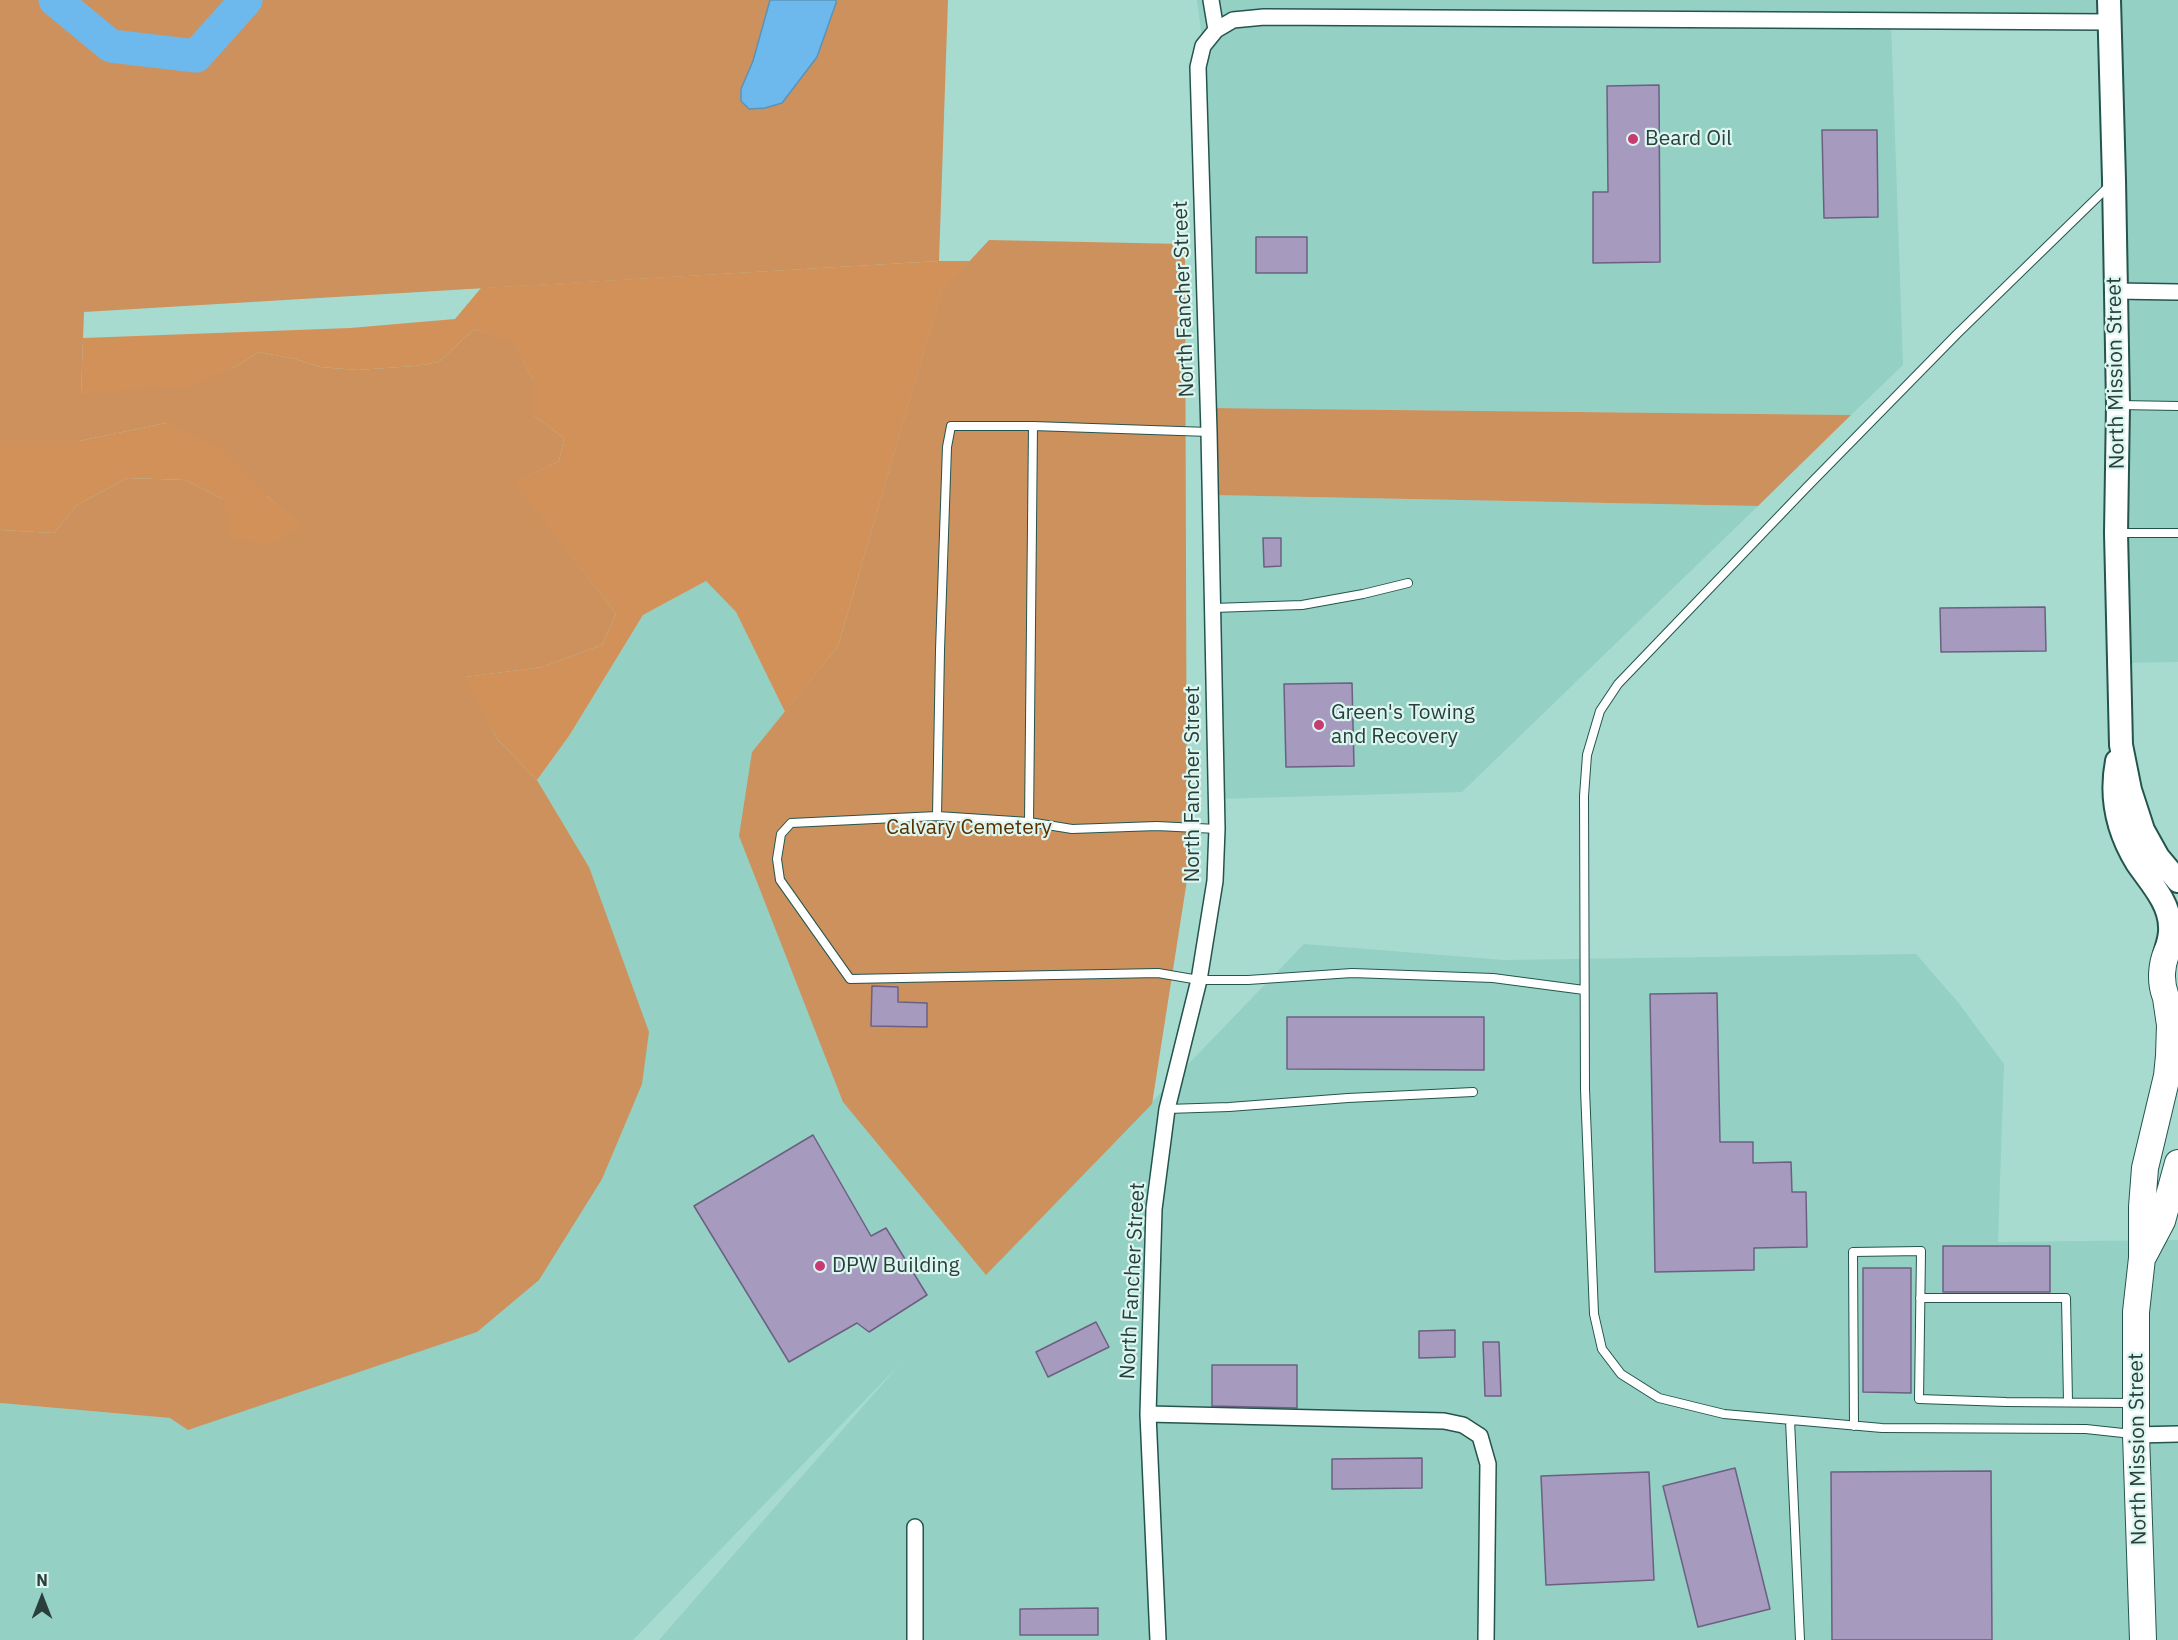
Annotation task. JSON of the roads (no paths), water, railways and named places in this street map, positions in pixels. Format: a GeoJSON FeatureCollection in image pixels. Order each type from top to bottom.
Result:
{"type":"FeatureCollection","features":[{"type":"Feature","properties":{"kind":"main road","name":"North Mission Street"},"geometry":{"type":"LineString","coordinates":[[2109,11],[2118,405],[2116,533],[2121,745],[2130,790],[2143,830],[2158,857],[2178,881]]}},
{"type":"Feature","properties":{"kind":"main road","name":"North Mission Street"},"geometry":{"type":"LineString","coordinates":[[2121,745],[2116,767],[2115,805],[2130,849],[2164,904],[2169,917],[2171,945],[2161,977],[2172,1007],[2169,1056],[2142,1188],[2142,1258],[2136,1312],[2136,1435],[2143,1640]]}},
{"type":"Feature","properties":{"kind":"main road","name":"North Mission Street"},"geometry":{"type":"LineString","coordinates":[[2142,1258],[2162,1221],[2178,1163]]}},
{"type":"Feature","properties":{"kind":"street"},"geometry":{"type":"LineString","coordinates":[[1211,0],[1216,30],[1233,20],[1264,17],[2109,11]]}},
{"type":"Feature","properties":{"kind":"street","name":"North Fancher Street"},"geometry":{"type":"LineString","coordinates":[[1158,1640],[1148,1414],[1154,1209],[1167,1109],[1199,980],[1215,881],[1217,829],[1209,432],[1198,67],[1203,46],[1216,30]]}},
{"type":"Feature","properties":{"kind":"street"},"geometry":{"type":"LineString","coordinates":[[2115,291],[2178,292]]}},
{"type":"Feature","properties":{"kind":"street"},"geometry":{"type":"LineString","coordinates":[[1148,1414],[1444,1421],[1463,1425],[1480,1436],[1488,1464],[1486,1640]]}},
{"type":"Feature","properties":{"kind":"street"},"geometry":{"type":"LineString","coordinates":[[2136,1435],[2178,1434]]}},
{"type":"Feature","properties":{"kind":"street"},"geometry":{"type":"LineString","coordinates":[[915,1527],[915,1640]]}},
{"type":"Feature","properties":{"kind":"lane"},"geometry":{"type":"LineString","coordinates":[[2114,180],[1807,486],[1618,684],[1600,711],[1587,755],[1584,796],[1585,1089],[1594,1314],[1602,1349],[1621,1374],[1659,1398],[1724,1414],[1854,1426],[2086,1429],[2136,1435]]}},
{"type":"Feature","properties":{"kind":"lane"},"geometry":{"type":"LineString","coordinates":[[2118,405],[2178,406]]}},
{"type":"Feature","properties":{"kind":"lane"},"geometry":{"type":"LineString","coordinates":[[938,816],[940,650],[947,447],[951,426],[1033,426],[1209,432]]}},
{"type":"Feature","properties":{"kind":"lane"},"geometry":{"type":"LineString","coordinates":[[1029,822],[1033,426]]}},
{"type":"Feature","properties":{"kind":"lane"},"geometry":{"type":"LineString","coordinates":[[2116,533],[2178,533]]}},
{"type":"Feature","properties":{"kind":"lane"},"geometry":{"type":"LineString","coordinates":[[1213,608],[1302,605],[1364,594],[1408,583]]}},
{"type":"Feature","properties":{"kind":"lane"},"geometry":{"type":"LineString","coordinates":[[1217,829],[1157,826],[1072,829],[1029,822],[938,816],[791,822],[781,834],[777,859],[780,880],[850,979],[1158,973],[1199,980],[1248,980],[1352,973],[1493,978],[1584,990]]}},
{"type":"Feature","properties":{"kind":"lane"},"geometry":{"type":"LineString","coordinates":[[1167,1109],[1473,1092]]}},
{"type":"Feature","properties":{"kind":"lane"},"geometry":{"type":"LineString","coordinates":[[1854,1426],[1853,1252],[1921,1251],[1919,1399],[2136,1403]]}},
{"type":"Feature","properties":{"kind":"lane"},"geometry":{"type":"LineString","coordinates":[[1920,1298],[2066,1298],[2067,1402]]}},
{"type":"Feature","properties":{"kind":"lane"},"geometry":{"type":"LineString","coordinates":[[1790,1420],[1800,1640]]}},
{"type":"Feature","properties":{"kind":"water"},"geometry":{"type":"Polygon","coordinates":[[[770,0],[836,0],[836,3],[817,57],[782,103],[765,108],[749,109],[741,101],[741,89],[753,61],[770,0]]]}},
{"type":"Feature","properties":{"kind":"waterway"},"geometry":{"type":"LineString","coordinates":[[55,0],[111,46],[196,56],[246,0]]}},
{"type":"Feature","properties":{"kind":"place","name":"Beard Oil"},"geometry":{"type":"Point","coordinates":[1633,139]}},
{"type":"Feature","properties":{"kind":"place","name":"Green's Towing and Recovery"},"geometry":{"type":"Point","coordinates":[1319,725]}},
{"type":"Feature","properties":{"kind":"place","name":"DPW Building"},"geometry":{"type":"Point","coordinates":[820,1266]}},
{"type":"Feature","properties":{"kind":"park label","name":"Calvary Cemetery"},"geometry":{"type":"Point","coordinates":[969,828]}}]}
